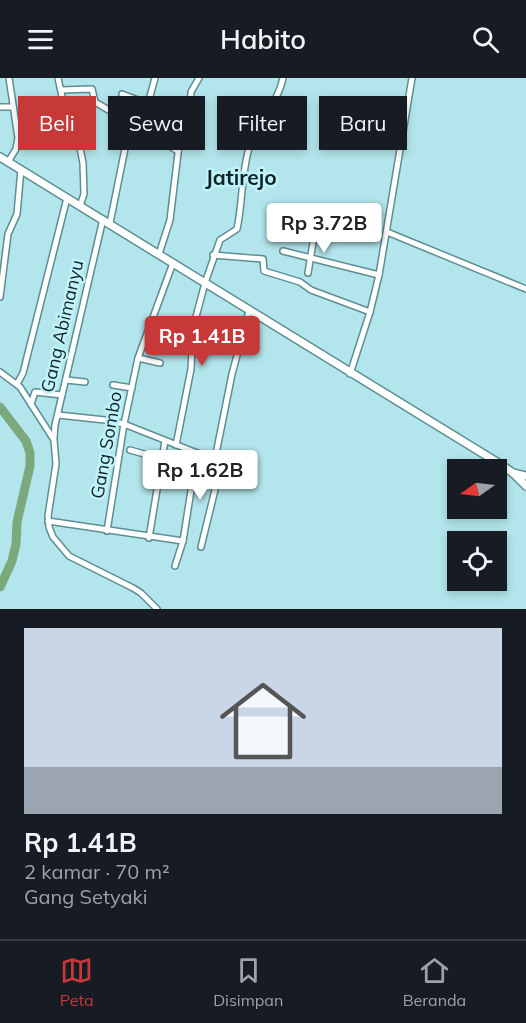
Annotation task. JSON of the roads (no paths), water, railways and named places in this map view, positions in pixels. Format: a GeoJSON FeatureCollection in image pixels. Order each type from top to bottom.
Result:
{"type":"FeatureCollection","features":[{"type":"Feature","properties":{"kind":"main road"},"geometry":{"type":"LineString","coordinates":[[0,156],[513,473],[526,486]]}},
{"type":"Feature","properties":{"kind":"main road"},"geometry":{"type":"LineString","coordinates":[[513,473],[526,476]]}},
{"type":"Feature","properties":{"kind":"street"},"geometry":{"type":"LineString","coordinates":[[8,162],[16,149],[18,138],[9,78]]}},
{"type":"Feature","properties":{"kind":"street"},"geometry":{"type":"LineString","coordinates":[[58,78],[66,115],[79,143],[83,163],[84,194],[80,206]]}},
{"type":"Feature","properties":{"kind":"street"},"geometry":{"type":"LineString","coordinates":[[150,96],[154,78]]}},
{"type":"Feature","properties":{"kind":"street"},"geometry":{"type":"LineString","coordinates":[[191,96],[191,89],[199,78]]}},
{"type":"Feature","properties":{"kind":"street"},"geometry":{"type":"LineString","coordinates":[[277,96],[283,78]]}},
{"type":"Feature","properties":{"kind":"street"},"geometry":{"type":"LineString","coordinates":[[350,374],[379,275],[412,78]]}},
{"type":"Feature","properties":{"kind":"street"},"geometry":{"type":"LineString","coordinates":[[61,90],[92,89],[95,102],[108,109]]}},
{"type":"Feature","properties":{"kind":"street"},"geometry":{"type":"LineString","coordinates":[[122,94],[127,96]]}},
{"type":"Feature","properties":{"kind":"street"},"geometry":{"type":"LineString","coordinates":[[0,107],[13,106]]}},
{"type":"Feature","properties":{"kind":"street"},"geometry":{"type":"LineString","coordinates":[[110,224],[125,150]]}},
{"type":"Feature","properties":{"kind":"street"},"geometry":{"type":"LineString","coordinates":[[176,445],[190,369],[193,328],[213,255],[220,240],[237,229],[241,192],[249,150]]}},
{"type":"Feature","properties":{"kind":"street"},"geometry":{"type":"LineString","coordinates":[[159,254],[170,220],[178,151]]}},
{"type":"Feature","properties":{"kind":"street"},"geometry":{"type":"LineString","coordinates":[[0,297],[9,229],[17,214],[21,169]]}},
{"type":"Feature","properties":{"kind":"street"},"geometry":{"type":"LineString","coordinates":[[17,384],[23,373],[67,198]]}},
{"type":"Feature","properties":{"kind":"street","name":"Gang Abimanyu"},"geometry":{"type":"LineString","coordinates":[[48,521],[56,464],[54,440],[58,415],[103,219]]}},
{"type":"Feature","properties":{"kind":"street"},"geometry":{"type":"LineString","coordinates":[[308,273],[315,230]]}},
{"type":"Feature","properties":{"kind":"street"},"geometry":{"type":"LineString","coordinates":[[387,232],[526,289]]}},
{"type":"Feature","properties":{"kind":"street"},"geometry":{"type":"LineString","coordinates":[[283,251],[379,275]]}},
{"type":"Feature","properties":{"kind":"street"},"geometry":{"type":"LineString","coordinates":[[213,255],[263,259],[264,271],[300,282],[311,290],[370,312]]}},
{"type":"Feature","properties":{"kind":"street","name":"Gang Sombo"},"geometry":{"type":"LineString","coordinates":[[107,531],[124,424],[138,358],[173,263]]}},
{"type":"Feature","properties":{"kind":"street"},"geometry":{"type":"LineString","coordinates":[[215,459],[232,374],[249,311]]}},
{"type":"Feature","properties":{"kind":"street"},"geometry":{"type":"LineString","coordinates":[[138,358],[160,363]]}},
{"type":"Feature","properties":{"kind":"street"},"geometry":{"type":"LineString","coordinates":[[0,372],[17,384],[54,440]]}},
{"type":"Feature","properties":{"kind":"street"},"geometry":{"type":"LineString","coordinates":[[66,380],[85,382]]}},
{"type":"Feature","properties":{"kind":"street"},"geometry":{"type":"LineString","coordinates":[[113,385],[132,388]]}},
{"type":"Feature","properties":{"kind":"street"},"geometry":{"type":"LineString","coordinates":[[31,404],[35,392],[62,395]]}},
{"type":"Feature","properties":{"kind":"street"},"geometry":{"type":"LineString","coordinates":[[58,415],[124,424],[222,462],[201,547]]}},
{"type":"Feature","properties":{"kind":"street"},"geometry":{"type":"LineString","coordinates":[[148,538],[165,441]]}},
{"type":"Feature","properties":{"kind":"street"},"geometry":{"type":"LineString","coordinates":[[130,450],[162,459]]}},
{"type":"Feature","properties":{"kind":"street"},"geometry":{"type":"LineString","coordinates":[[175,566],[183,541],[197,453]]}},
{"type":"Feature","properties":{"kind":"street"},"geometry":{"type":"LineString","coordinates":[[157,609],[133,588],[69,556],[53,537],[48,521],[148,538],[183,541]]}},
{"type":"Feature","properties":{"kind":"waterway"},"geometry":{"type":"LineString","coordinates":[[0,407],[26,441],[30,453],[30,466],[17,522],[16,544],[12,561],[0,587]]}},
{"type":"Feature","properties":{"kind":"district","name":"Jatirejo"},"geometry":{"type":"Point","coordinates":[241,177]}}]}
